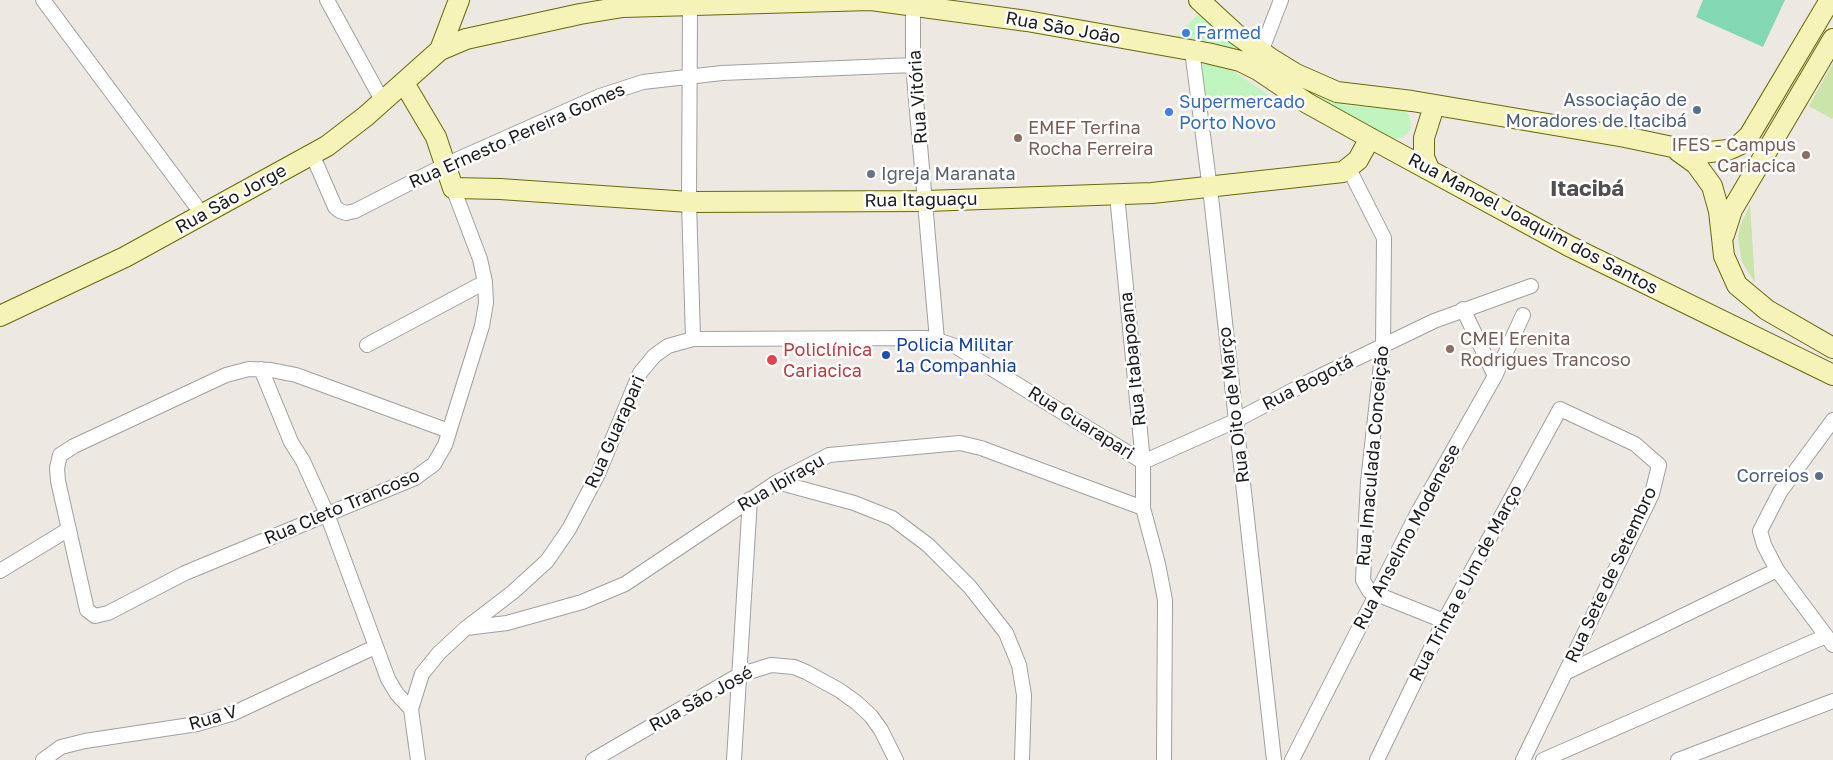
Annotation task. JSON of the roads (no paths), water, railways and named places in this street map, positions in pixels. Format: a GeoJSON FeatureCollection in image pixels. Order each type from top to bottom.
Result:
{"type":"FeatureCollection","features":[{"type":"Feature","properties":{"kind":"main road"},"geometry":{"type":"LineString","coordinates":[[440,50],[459,0]]}},
{"type":"Feature","properties":{"kind":"main road","name":"Rua São João"},"geometry":{"type":"LineString","coordinates":[[440,50],[466,38],[619,4],[690,6],[841,0],[967,6],[1240,61]]}},
{"type":"Feature","properties":{"kind":"main road"},"geometry":{"type":"LineString","coordinates":[[1199,0],[1236,34],[1261,52],[1296,74],[1323,87],[1351,95],[1425,104],[1626,137],[1676,150],[1701,153],[1728,150],[1739,145],[1749,136],[1830,0]]}},
{"type":"Feature","properties":{"kind":"main road"},"geometry":{"type":"LineString","coordinates":[[1722,244],[1727,221],[1732,210],[1833,39]]}},
{"type":"Feature","properties":{"kind":"main road","name":"Rua São Jorge"},"geometry":{"type":"LineString","coordinates":[[0,316],[125,257],[312,154],[349,130],[440,50]]}},
{"type":"Feature","properties":{"kind":"main road","name":"Rua Manoel Joaquim dos Santos"},"geometry":{"type":"LineString","coordinates":[[1240,61],[1389,149],[1569,246],[1833,375]]}},
{"type":"Feature","properties":{"kind":"main road","name":"Rua Cleto Trancoso"},"geometry":{"type":"LineString","coordinates":[[404,83],[436,137],[453,188]]}},
{"type":"Feature","properties":{"kind":"main road"},"geometry":{"type":"LineString","coordinates":[[1389,149],[1406,140],[1415,131],[1425,104]]}},
{"type":"Feature","properties":{"kind":"main road"},"geometry":{"type":"LineString","coordinates":[[1425,104],[1424,158],[1429,169]]}},
{"type":"Feature","properties":{"kind":"main road"},"geometry":{"type":"LineString","coordinates":[[1349,169],[1358,160],[1370,138]]}},
{"type":"Feature","properties":{"kind":"main road"},"geometry":{"type":"LineString","coordinates":[[1676,150],[1696,164],[1712,186],[1719,211],[1722,244],[1732,275],[1744,293],[1767,310],[1833,348]]}},
{"type":"Feature","properties":{"kind":"main road","name":"Rua Itaguaçu"},"geometry":{"type":"LineString","coordinates":[[453,188],[500,189],[689,202],[926,201],[1118,195],[1335,174],[1349,169]]}},
{"type":"Feature","properties":{"kind":"street"},"geometry":{"type":"LineString","coordinates":[[43,0],[202,214]]}},
{"type":"Feature","properties":{"kind":"street"},"geometry":{"type":"LineString","coordinates":[[327,0],[382,102]]}},
{"type":"Feature","properties":{"kind":"street"},"geometry":{"type":"LineString","coordinates":[[1261,52],[1281,0]]}},
{"type":"Feature","properties":{"kind":"street","name":"Rua Vitória"},"geometry":{"type":"LineString","coordinates":[[913,2],[913,65],[937,340]]}},
{"type":"Feature","properties":{"kind":"street"},"geometry":{"type":"LineString","coordinates":[[690,6],[689,202],[693,339]]}},
{"type":"Feature","properties":{"kind":"street","name":"Rua Oito de Março"},"geometry":{"type":"LineString","coordinates":[[1192,50],[1210,187],[1274,760]]}},
{"type":"Feature","properties":{"kind":"street","name":"Rua Ernesto Pereira Gomes"},"geometry":{"type":"LineString","coordinates":[[312,154],[335,207],[346,213],[355,211],[445,165],[600,96],[643,82],[691,75],[913,65]]}},
{"type":"Feature","properties":{"kind":"street","name":"Rua Imaculada Conceição"},"geometry":{"type":"LineString","coordinates":[[1349,169],[1384,238],[1383,346],[1368,482],[1363,560],[1364,586],[1376,594]]}},
{"type":"Feature","properties":{"kind":"street","name":"Rua Cleto Trancoso"},"geometry":{"type":"LineString","coordinates":[[69,529],[87,610],[95,616],[108,613],[185,573],[425,472],[440,456],[482,326],[486,303],[485,282],[480,259],[453,188]]}},
{"type":"Feature","properties":{"kind":"street","name":"Rua Itabapoana"},"geometry":{"type":"LineString","coordinates":[[1118,195],[1143,462],[1143,508],[1158,564],[1164,600],[1164,760]]}},
{"type":"Feature","properties":{"kind":"street"},"geometry":{"type":"LineString","coordinates":[[367,344],[485,282]]}},
{"type":"Feature","properties":{"kind":"street","name":"Rua Bogotá"},"geometry":{"type":"LineString","coordinates":[[1143,462],[1235,421],[1383,346],[1463,309],[1531,286]]}},
{"type":"Feature","properties":{"kind":"street"},"geometry":{"type":"LineString","coordinates":[[1463,309],[1495,376]]}},
{"type":"Feature","properties":{"kind":"street","name":"Rua Anselmo Modenese"},"geometry":{"type":"LineString","coordinates":[[1292,760],[1417,514],[1495,376],[1522,315]]}},
{"type":"Feature","properties":{"kind":"street","name":"Rua Guarapari"},"geometry":{"type":"LineString","coordinates":[[418,760],[411,709],[422,674],[439,653],[466,628],[513,592],[547,561],[568,529],[598,474],[640,373],[661,350],[677,342],[693,339],[937,340],[956,346],[1143,462]]}},
{"type":"Feature","properties":{"kind":"street"},"geometry":{"type":"LineString","coordinates":[[261,369],[291,442],[303,462],[327,514],[375,648],[393,689],[411,709]]}},
{"type":"Feature","properties":{"kind":"street"},"geometry":{"type":"LineString","coordinates":[[0,571],[69,529],[58,482],[57,468],[60,455],[74,446],[238,371],[261,369],[296,375],[449,431]]}},
{"type":"Feature","properties":{"kind":"street","name":"Rua Trinta e Um de Março"},"geometry":{"type":"LineString","coordinates":[[1377,760],[1444,621],[1560,409]]}},
{"type":"Feature","properties":{"kind":"street","name":"Rua Sete de Setembro"},"geometry":{"type":"LineString","coordinates":[[1523,760],[1652,494],[1658,465],[1634,444],[1560,409]]}},
{"type":"Feature","properties":{"kind":"street"},"geometry":{"type":"LineString","coordinates":[[1543,760],[1830,640],[1777,570],[1764,545],[1760,530],[1780,492],[1833,420]]}},
{"type":"Feature","properties":{"kind":"street","name":"Rua Ibiraçu"},"geometry":{"type":"LineString","coordinates":[[466,628],[507,623],[590,599],[625,584],[750,499],[777,482],[828,455],[960,443],[982,448],[1143,508]]}},
{"type":"Feature","properties":{"kind":"street"},"geometry":{"type":"LineString","coordinates":[[777,482],[854,503],[892,518],[934,549],[970,587],[1006,633],[1019,665],[1024,695],[1022,760]]}},
{"type":"Feature","properties":{"kind":"street"},"geometry":{"type":"LineString","coordinates":[[734,760],[750,499]]}},
{"type":"Feature","properties":{"kind":"street"},"geometry":{"type":"LineString","coordinates":[[1565,673],[1777,570]]}},
{"type":"Feature","properties":{"kind":"street"},"geometry":{"type":"LineString","coordinates":[[1376,594],[1444,621]]}},
{"type":"Feature","properties":{"kind":"street","name":"Rua V"},"geometry":{"type":"LineString","coordinates":[[42,760],[61,748],[78,742],[190,725],[234,714],[375,648]]}},
{"type":"Feature","properties":{"kind":"street","name":"Rua São José"},"geometry":{"type":"LineString","coordinates":[[593,760],[739,675],[771,665],[794,667],[823,680],[857,703],[871,716],[881,730],[896,760]]}},
{"type":"Feature","properties":{"kind":"street"},"geometry":{"type":"LineString","coordinates":[[1678,760],[1833,701]]}},
{"type":"Feature","properties":{"kind":"place","name":"Farmed"},"geometry":{"type":"Point","coordinates":[1186,33]}},
{"type":"Feature","properties":{"kind":"place","name":"Associação de Moradores de Itacibá"},"geometry":{"type":"Point","coordinates":[1697,110]}},
{"type":"Feature","properties":{"kind":"place","name":"Supermercado Porto Novo"},"geometry":{"type":"Point","coordinates":[1169,112]}},
{"type":"Feature","properties":{"kind":"place","name":"EMEF Terfina Rocha Ferreira"},"geometry":{"type":"Point","coordinates":[1018,138]}},
{"type":"Feature","properties":{"kind":"place","name":"IFES - Campus Cariacica"},"geometry":{"type":"Point","coordinates":[1806,155]}},
{"type":"Feature","properties":{"kind":"place","name":"Igreja Maranata"},"geometry":{"type":"Point","coordinates":[871,174]}},
{"type":"Feature","properties":{"kind":"place","name":"CMEI Erenita Rodrigues Trancoso"},"geometry":{"type":"Point","coordinates":[1450,349]}},
{"type":"Feature","properties":{"kind":"place","name":"Policia Militar 1ª Companhia"},"geometry":{"type":"Point","coordinates":[886,355]}},
{"type":"Feature","properties":{"kind":"place","name":"Policlínica Cariacica"},"geometry":{"type":"Point","coordinates":[772,360]}},
{"type":"Feature","properties":{"kind":"place","name":"Correios"},"geometry":{"type":"Point","coordinates":[1819,476]}},
{"type":"Feature","properties":{"kind":"district","name":"Itacibá"},"geometry":{"type":"Point","coordinates":[1587,189]}}]}
